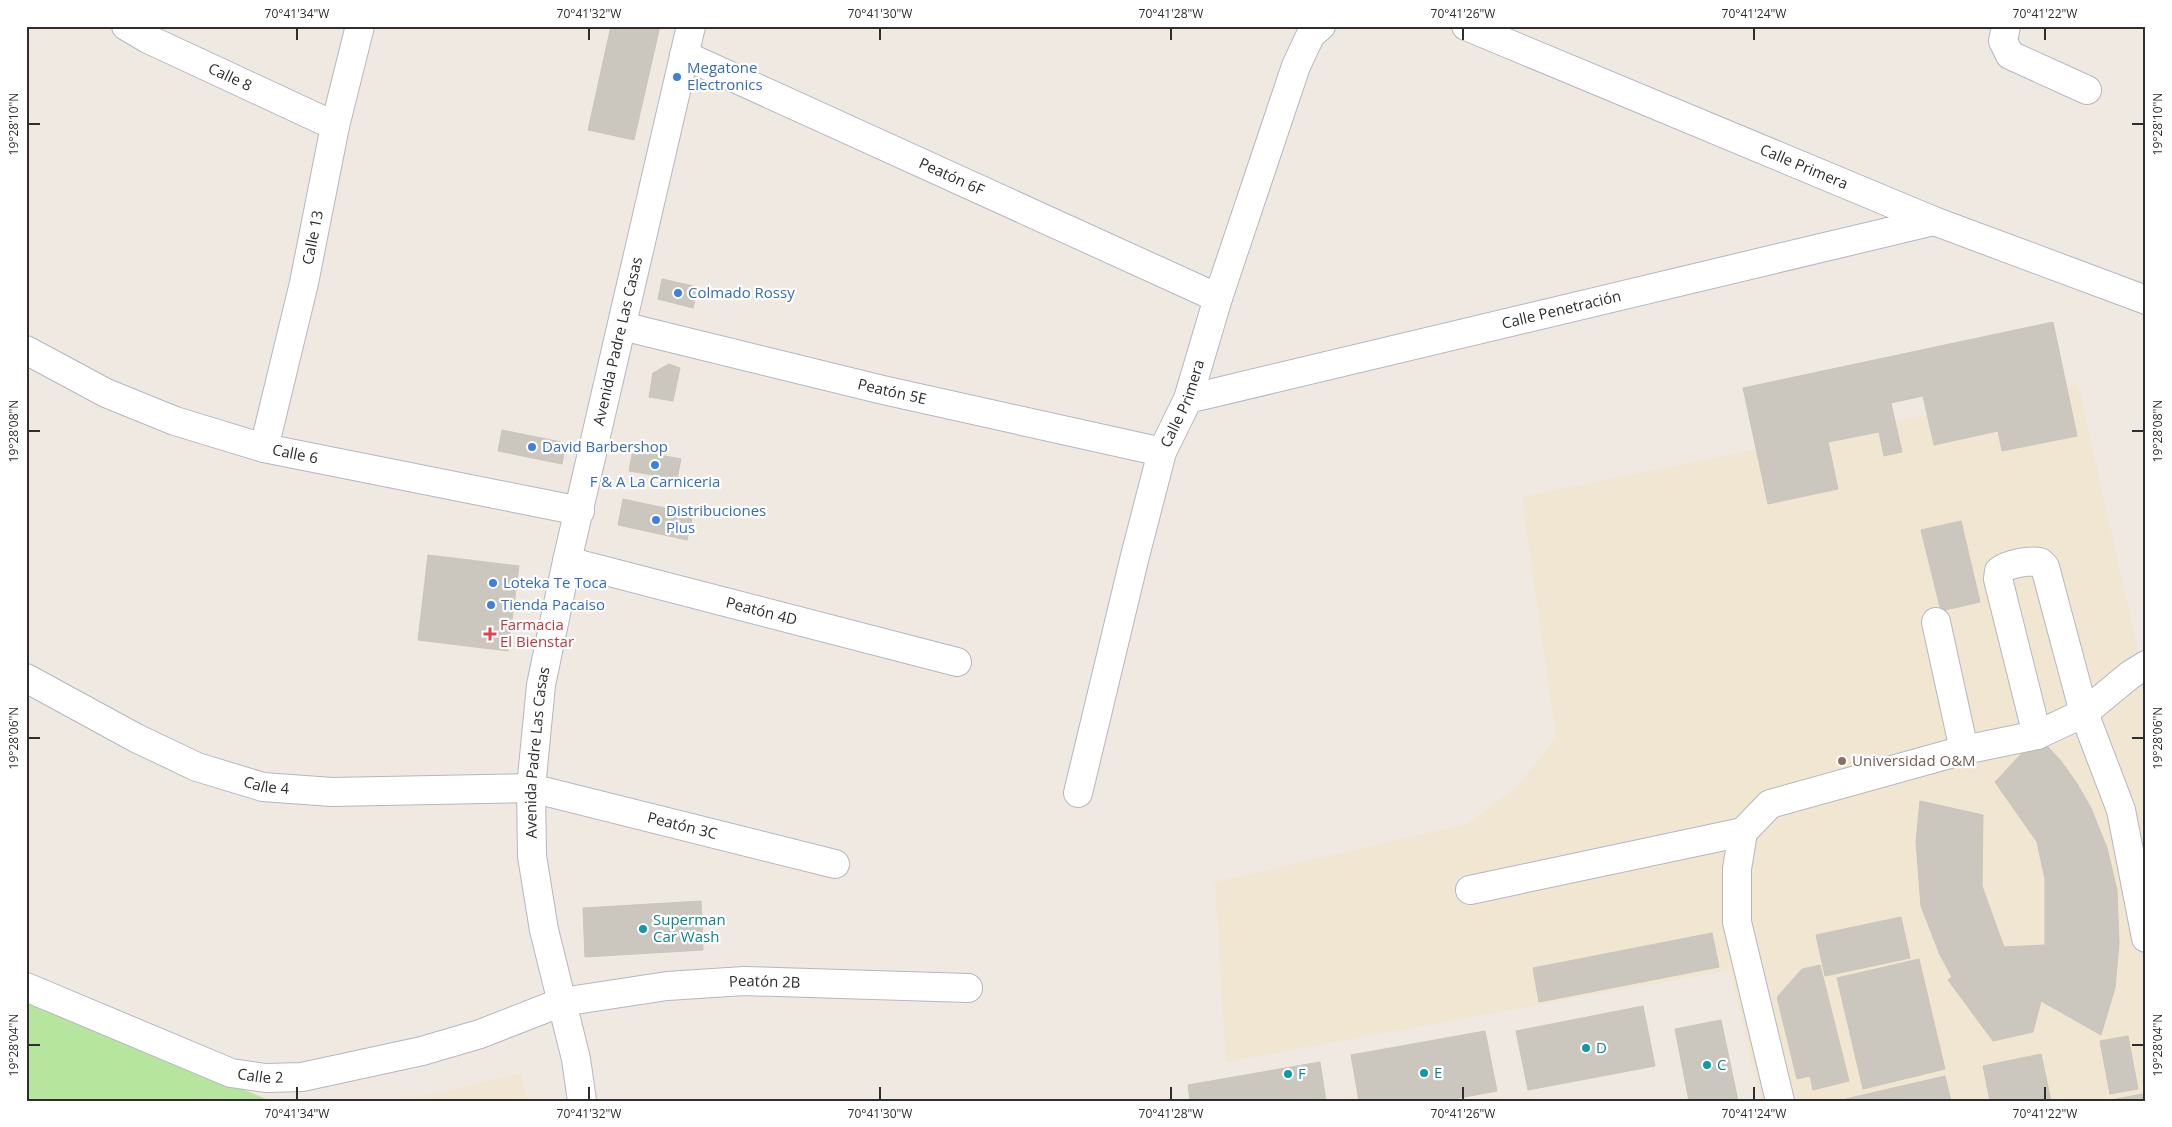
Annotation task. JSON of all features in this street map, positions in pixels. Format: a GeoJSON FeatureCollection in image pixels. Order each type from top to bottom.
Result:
{"type":"FeatureCollection","features":[{"type":"Feature","properties":{"kind":"street","name":"Calle 8"},"geometry":{"type":"LineString","coordinates":[[126,26],[148,39],[335,126]]}},
{"type":"Feature","properties":{"kind":"street","name":"Calle 13"},"geometry":{"type":"LineString","coordinates":[[264,448],[304,283],[335,126],[360,26]]}},
{"type":"Feature","properties":{"kind":"street","name":"Avenida Padre Las Casas"},"geometry":{"type":"LineString","coordinates":[[582,1101],[576,1059],[544,930],[532,856],[531,788],[541,684],[567,561],[691,26]]}},
{"type":"Feature","properties":{"kind":"street","name":"Calle Primera"},"geometry":{"type":"LineString","coordinates":[[1078,793],[1132,565],[1162,452],[1188,399],[1218,298],[1296,66],[1311,34],[1321,26]]}},
{"type":"Feature","properties":{"kind":"street","name":"Calle Primera"},"geometry":{"type":"LineString","coordinates":[[1466,26],[1934,221],[2146,300]]}},
{"type":"Feature","properties":{"kind":"street"},"geometry":{"type":"LineString","coordinates":[[2006,26],[2003,41],[2010,55],[2087,90]]}},
{"type":"Feature","properties":{"kind":"street","name":"Peatón 6F"},"geometry":{"type":"LineString","coordinates":[[684,56],[1218,298]]}},
{"type":"Feature","properties":{"kind":"street","name":"Calle Penetración"},"geometry":{"type":"LineString","coordinates":[[1188,399],[1934,221]]}},
{"type":"Feature","properties":{"kind":"street","name":"Peatón 5E"},"geometry":{"type":"LineString","coordinates":[[622,326],[883,390],[1162,452]]}},
{"type":"Feature","properties":{"kind":"street","name":"Calle 6"},"geometry":{"type":"LineString","coordinates":[[26,350],[106,393],[175,421],[264,448],[580,511]]}},
{"type":"Feature","properties":{"kind":"street","name":"Peatón 4D"},"geometry":{"type":"LineString","coordinates":[[567,561],[957,662]]}},
{"type":"Feature","properties":{"kind":"street"},"geometry":{"type":"LineString","coordinates":[[2037,735],[1998,579],[1999,571],[2003,568],[2032,561],[2040,562],[2045,567],[2084,713],[2122,810],[2146,938]]}},
{"type":"Feature","properties":{"kind":"street"},"geometry":{"type":"LineString","coordinates":[[1936,622],[1964,750]]}},
{"type":"Feature","properties":{"kind":"street"},"geometry":{"type":"LineString","coordinates":[[1470,890],[1743,832],[1770,804],[1964,750],[2037,735],[2084,713],[2130,675],[2146,665]]}},
{"type":"Feature","properties":{"kind":"street","name":"Calle 4"},"geometry":{"type":"LineString","coordinates":[[26,678],[136,738],[197,768],[263,787],[332,792],[531,788]]}},
{"type":"Feature","properties":{"kind":"street","name":"Peatón 3C"},"geometry":{"type":"LineString","coordinates":[[531,788],[835,864]]}},
{"type":"Feature","properties":{"kind":"street"},"geometry":{"type":"LineString","coordinates":[[1743,832],[1737,869],[1737,922],[1780,1101]]}},
{"type":"Feature","properties":{"kind":"street","name":"Peatón 2B"},"geometry":{"type":"LineString","coordinates":[[562,1002],[667,986],[744,981],[968,988]]}},
{"type":"Feature","properties":{"kind":"street","name":"Calle 2"},"geometry":{"type":"LineString","coordinates":[[26,987],[231,1073],[266,1078],[302,1077],[422,1051],[480,1034],[562,1002]]}},
{"type":"Feature","properties":{"kind":"shaded area","name":"Universidad O&M"},"geometry":{"type":"Polygon","coordinates":[[[2078,384],[2146,686],[2146,1101],[1761,1101],[1730,970],[1226,1062],[1215,882],[1467,824],[1519,785],[1556,737],[1522,497],[2078,384]]]}},
{"type":"Feature","properties":{"kind":"shaded area"},"geometry":{"type":"Polygon","coordinates":[[[520,1074],[528,1101],[401,1101],[520,1074]]]}},
{"type":"Feature","properties":{"kind":"green space"},"geometry":{"type":"Polygon","coordinates":[[[26,997],[266,1099],[267,1101],[26,1101],[26,997]]]}},
{"type":"Feature","properties":{"kind":"building"},"geometry":{"type":"Polygon","coordinates":[[[611,26],[660,26],[634,140],[588,130],[611,26]]]}},
{"type":"Feature","properties":{"kind":"building","name":"Colmado Rossy"},"geometry":{"type":"Polygon","coordinates":[[[662,279],[698,287],[693,308],[658,299],[662,279]]]}},
{"type":"Feature","properties":{"kind":"building"},"geometry":{"type":"Polygon","coordinates":[[[2053,322],[2077,436],[2002,451],[1998,431],[1934,445],[1923,396],[1891,403],[1902,452],[1884,456],[1879,432],[1828,442],[1838,489],[1768,504],[1743,388],[2053,322]]]}},
{"type":"Feature","properties":{"kind":"building"},"geometry":{"type":"Polygon","coordinates":[[[669,364],[680,368],[673,401],[649,397],[653,373],[669,364]]]}},
{"type":"Feature","properties":{"kind":"building","name":"David Barbershop"},"geometry":{"type":"Polygon","coordinates":[[[502,430],[566,443],[562,464],[498,451],[502,430]]]}},
{"type":"Feature","properties":{"kind":"building","name":"F & A La Carniceria"},"geometry":{"type":"Polygon","coordinates":[[[633,450],[681,459],[677,479],[629,471],[633,450]]]}},
{"type":"Feature","properties":{"kind":"building","name":"Distribuciones Plus"},"geometry":{"type":"Polygon","coordinates":[[[623,499],[693,514],[687,540],[618,525],[623,499]]]}},
{"type":"Feature","properties":{"kind":"building"},"geometry":{"type":"Polygon","coordinates":[[[1961,521],[1980,602],[1941,611],[1921,530],[1961,521]]]}},
{"type":"Feature","properties":{"kind":"building"},"geometry":{"type":"Polygon","coordinates":[[[428,555],[519,566],[508,651],[418,640],[428,555]]]}},
{"type":"Feature","properties":{"kind":"building"},"geometry":{"type":"Polygon","coordinates":[[[2038,736],[2061,761],[2076,782],[2091,808],[2107,848],[2117,890],[2119,944],[2115,988],[2101,1035],[2041,1001],[2033,1032],[1993,1041],[1948,980],[1952,977],[1940,955],[1921,906],[1916,842],[1920,801],[1983,815],[1982,886],[2004,947],[2045,945],[2045,879],[2037,842],[1995,782],[2038,736]]]}},
{"type":"Feature","properties":{"kind":"building","name":"Superman Car Wash"},"geometry":{"type":"Polygon","coordinates":[[[701,901],[703,950],[585,957],[583,908],[701,901]]]}},
{"type":"Feature","properties":{"kind":"building"},"geometry":{"type":"Polygon","coordinates":[[[1901,917],[1910,958],[1825,976],[1816,935],[1901,917]]]}},
{"type":"Feature","properties":{"kind":"building"},"geometry":{"type":"Polygon","coordinates":[[[1712,933],[1719,967],[1539,1002],[1533,968],[1712,933]]]}},
{"type":"Feature","properties":{"kind":"building"},"geometry":{"type":"Polygon","coordinates":[[[1919,959],[1945,1069],[1863,1089],[1837,978],[1919,959]]]}},
{"type":"Feature","properties":{"kind":"building"},"geometry":{"type":"Polygon","coordinates":[[[1820,965],[1849,1081],[1813,1090],[1810,1076],[1797,1079],[1777,997],[1802,969],[1820,965]]]}},
{"type":"Feature","properties":{"kind":"building","name":"D"},"geometry":{"type":"Polygon","coordinates":[[[1643,1006],[1655,1066],[1528,1090],[1516,1031],[1643,1006]]]}},
{"type":"Feature","properties":{"kind":"building","name":"C"},"geometry":{"type":"Polygon","coordinates":[[[1721,1020],[1738,1101],[1689,1101],[1675,1029],[1721,1020]]]}},
{"type":"Feature","properties":{"kind":"building","name":"E"},"geometry":{"type":"Polygon","coordinates":[[[1485,1031],[1497,1091],[1443,1101],[1359,1101],[1351,1055],[1485,1031]]]}},
{"type":"Feature","properties":{"kind":"building"},"geometry":{"type":"Polygon","coordinates":[[[2128,1036],[2138,1089],[2110,1094],[2100,1041],[2128,1036]]]}},
{"type":"Feature","properties":{"kind":"building"},"geometry":{"type":"Polygon","coordinates":[[[2041,1054],[2051,1101],[1990,1101],[1983,1066],[2041,1054]]]}},
{"type":"Feature","properties":{"kind":"building","name":"F"},"geometry":{"type":"Polygon","coordinates":[[[1320,1062],[1326,1101],[1190,1101],[1188,1085],[1320,1062]]]}},
{"type":"Feature","properties":{"kind":"building"},"geometry":{"type":"Polygon","coordinates":[[[1945,1076],[1951,1101],[1837,1101],[1945,1076]]]}},
{"type":"Feature","properties":{"kind":"building"},"geometry":{"type":"Polygon","coordinates":[[[2142,1094],[2143,1101],[2106,1101],[2142,1094]]]}},
{"type":"Feature","properties":{"kind":"place","name":"Megatone Electronics"},"geometry":{"type":"Point","coordinates":[677,77]}},
{"type":"Feature","properties":{"kind":"place","name":"Colmado Rossy"},"geometry":{"type":"Point","coordinates":[678,293]}},
{"type":"Feature","properties":{"kind":"place","name":"David Barbershop"},"geometry":{"type":"Point","coordinates":[532,447]}},
{"type":"Feature","properties":{"kind":"place","name":"F & A La Carniceria"},"geometry":{"type":"Point","coordinates":[655,465]}},
{"type":"Feature","properties":{"kind":"place","name":"Distribuciones Plus"},"geometry":{"type":"Point","coordinates":[656,520]}},
{"type":"Feature","properties":{"kind":"place","name":"Loteka Te Toca"},"geometry":{"type":"Point","coordinates":[493,583]}},
{"type":"Feature","properties":{"kind":"place","name":"Tienda Pacaiso"},"geometry":{"type":"Point","coordinates":[491,605]}},
{"type":"Feature","properties":{"kind":"place","name":"Farmacia El Bienstar"},"geometry":{"type":"Point","coordinates":[490,634]}},
{"type":"Feature","properties":{"kind":"place","name":"Universidad O&M"},"geometry":{"type":"Point","coordinates":[1842,761]}},
{"type":"Feature","properties":{"kind":"place","name":"Superman Car Wash"},"geometry":{"type":"Point","coordinates":[643,929]}},
{"type":"Feature","properties":{"kind":"place","name":"D"},"geometry":{"type":"Point","coordinates":[1586,1048]}},
{"type":"Feature","properties":{"kind":"place","name":"C"},"geometry":{"type":"Point","coordinates":[1707,1065]}},
{"type":"Feature","properties":{"kind":"place","name":"E"},"geometry":{"type":"Point","coordinates":[1424,1073]}},
{"type":"Feature","properties":{"kind":"place","name":"F"},"geometry":{"type":"Point","coordinates":[1288,1074]}}]}
